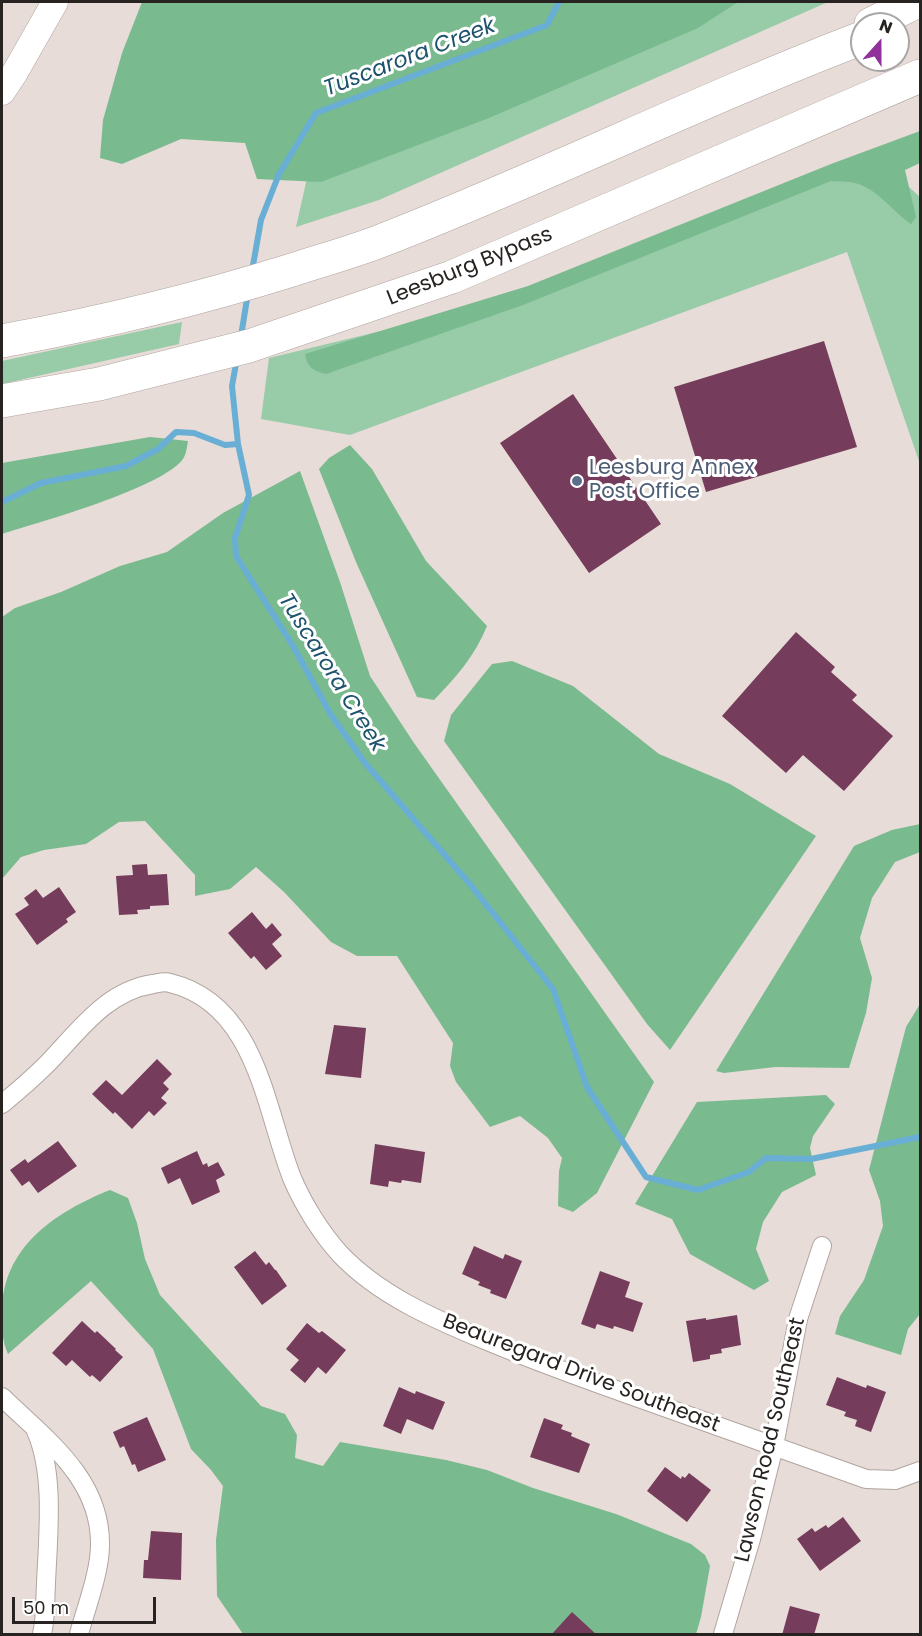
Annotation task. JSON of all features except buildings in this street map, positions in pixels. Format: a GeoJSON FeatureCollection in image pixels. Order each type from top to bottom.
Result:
{"type":"FeatureCollection","features":[{"type":"Feature","properties":{"kind":"highway"},"geometry":{"type":"LineString","coordinates":[[896,12],[916,2]]}},
{"type":"Feature","properties":{"kind":"highway"},"geometry":{"type":"LineString","coordinates":[[779,70],[850,34]]}},
{"type":"Feature","properties":{"kind":"highway"},"geometry":{"type":"LineString","coordinates":[[2,341],[189,300],[382,240],[779,70],[850,43]]}},
{"type":"Feature","properties":{"kind":"highway","name":"Leesburg Bypass"},"geometry":{"type":"LineString","coordinates":[[2,400],[99,384],[249,346],[452,277],[921,76]]}},
{"type":"Feature","properties":{"kind":"main road"},"geometry":{"type":"LineString","coordinates":[[2,92],[55,2]]}},
{"type":"Feature","properties":{"kind":"street","name":"Beauregard Drive Southeast"},"geometry":{"type":"LineString","coordinates":[[2,1104],[29,1081],[97,1010],[120,995],[139,986],[166,982],[191,989],[207,999],[236,1029],[258,1070],[293,1180],[316,1222],[340,1254],[398,1299],[444,1323],[528,1358],[866,1479],[895,1480],[921,1471]]}},
{"type":"Feature","properties":{"kind":"street","name":"Lawson Road Southeast"},"geometry":{"type":"LineString","coordinates":[[723,1635],[751,1539],[774,1446],[798,1319],[822,1246]]}},
{"type":"Feature","properties":{"kind":"street"},"geometry":{"type":"LineString","coordinates":[[2,1397],[74,1467],[88,1490],[98,1519],[100,1546],[92,1588],[79,1635]]}},
{"type":"Feature","properties":{"kind":"street"},"geometry":{"type":"LineString","coordinates":[[35,1429],[43,1447],[48,1473],[47,1557],[42,1635]]}},
{"type":"Feature","properties":{"kind":"green space"},"geometry":{"type":"Polygon","coordinates":[[[142,2],[738,2],[698,28],[489,118],[321,182],[257,179],[245,143],[181,139],[122,164],[100,158],[103,120],[122,53],[142,2]]]}},
{"type":"Feature","properties":{"kind":"green space"},"geometry":{"type":"Polygon","coordinates":[[[693,2],[828,2],[379,200],[296,227],[314,147],[693,2]]]}},
{"type":"Feature","properties":{"kind":"green space"},"geometry":{"type":"Polygon","coordinates":[[[920,131],[920,163],[905,170],[916,217],[911,224],[871,190],[852,182],[831,181],[523,305],[326,374],[314,370],[307,362],[305,354],[528,286],[831,164],[920,131]]]}},
{"type":"Feature","properties":{"kind":"green space"},"geometry":{"type":"Polygon","coordinates":[[[844,166],[900,179],[920,197],[920,464],[847,252],[350,435],[261,419],[269,358],[493,304],[844,166]]]}},
{"type":"Feature","properties":{"kind":"green space"},"geometry":{"type":"Polygon","coordinates":[[[182,322],[179,344],[2,384],[2,361],[182,322]]]}},
{"type":"Feature","properties":{"kind":"green space"},"geometry":{"type":"Polygon","coordinates":[[[150,437],[188,441],[183,459],[171,470],[127,492],[2,534],[2,463],[150,437]]]}},
{"type":"Feature","properties":{"kind":"green space"},"geometry":{"type":"Polygon","coordinates":[[[350,445],[372,469],[426,561],[487,626],[464,666],[434,700],[417,697],[356,562],[319,469],[329,458],[350,445]]]}},
{"type":"Feature","properties":{"kind":"green space"},"geometry":{"type":"Polygon","coordinates":[[[300,471],[340,582],[370,676],[414,743],[654,1082],[597,1193],[573,1212],[558,1206],[559,1171],[562,1158],[548,1138],[520,1116],[490,1127],[456,1082],[450,1066],[453,1043],[397,956],[357,956],[331,942],[284,892],[256,867],[230,889],[195,896],[195,875],[145,821],[119,822],[86,844],[44,850],[21,857],[2,879],[2,617],[15,608],[61,592],[120,566],[167,552],[223,513],[300,471]]]}},
{"type":"Feature","properties":{"kind":"green space"},"geometry":{"type":"Polygon","coordinates":[[[512,661],[573,686],[659,754],[730,784],[816,836],[670,1050],[647,1024],[444,741],[451,715],[492,664],[512,661]]]}},
{"type":"Feature","properties":{"kind":"green space"},"geometry":{"type":"Polygon","coordinates":[[[920,824],[920,852],[895,862],[872,898],[860,938],[872,978],[866,1013],[849,1068],[775,1067],[724,1073],[716,1071],[854,846],[892,830],[920,824]]]}},
{"type":"Feature","properties":{"kind":"green space"},"geometry":{"type":"Polygon","coordinates":[[[920,1004],[920,1314],[908,1329],[901,1355],[835,1334],[840,1316],[864,1280],[883,1226],[880,1201],[869,1170],[906,1027],[920,1004]]]}},
{"type":"Feature","properties":{"kind":"green space"},"geometry":{"type":"Polygon","coordinates":[[[826,1095],[835,1104],[813,1136],[810,1148],[816,1175],[782,1192],[763,1222],[756,1249],[769,1281],[754,1290],[690,1254],[672,1219],[635,1204],[697,1102],[826,1095]]]}},
{"type":"Feature","properties":{"kind":"green space"},"geometry":{"type":"Polygon","coordinates":[[[110,1190],[128,1198],[137,1223],[145,1259],[160,1295],[261,1406],[285,1414],[297,1435],[295,1458],[323,1466],[340,1442],[446,1460],[487,1470],[533,1488],[616,1514],[691,1544],[705,1555],[710,1566],[696,1634],[243,1634],[217,1596],[216,1540],[223,1486],[191,1449],[153,1349],[91,1281],[8,1354],[5,1344],[2,1319],[4,1291],[11,1270],[21,1252],[51,1222],[70,1209],[110,1190]]]}},
{"type":"Feature","properties":{"kind":"waterway","name":"Tuscarora Creek"},"geometry":{"type":"LineString","coordinates":[[252,271],[261,220],[279,174],[316,113],[547,25],[559,2]]}},
{"type":"Feature","properties":{"kind":"waterway","name":"Tuscarora Creek"},"geometry":{"type":"LineString","coordinates":[[241,336],[248,293]]}},
{"type":"Feature","properties":{"kind":"waterway","name":"Tuscarora Creek"},"geometry":{"type":"LineString","coordinates":[[237,358],[232,386],[238,444],[249,495],[235,538],[236,556],[293,646],[331,715],[365,763],[469,883],[553,989],[587,1087],[646,1177],[698,1190],[749,1172],[766,1158],[811,1159],[920,1137]]}},
{"type":"Feature","properties":{"kind":"waterway"},"geometry":{"type":"LineString","coordinates":[[2,502],[41,483],[126,466],[158,449],[176,432],[194,433],[225,445],[238,444]]}},
{"type":"Feature","properties":{"kind":"place","name":"Leesburg Annex Post Office"},"geometry":{"type":"Point","coordinates":[577,481]}}]}
